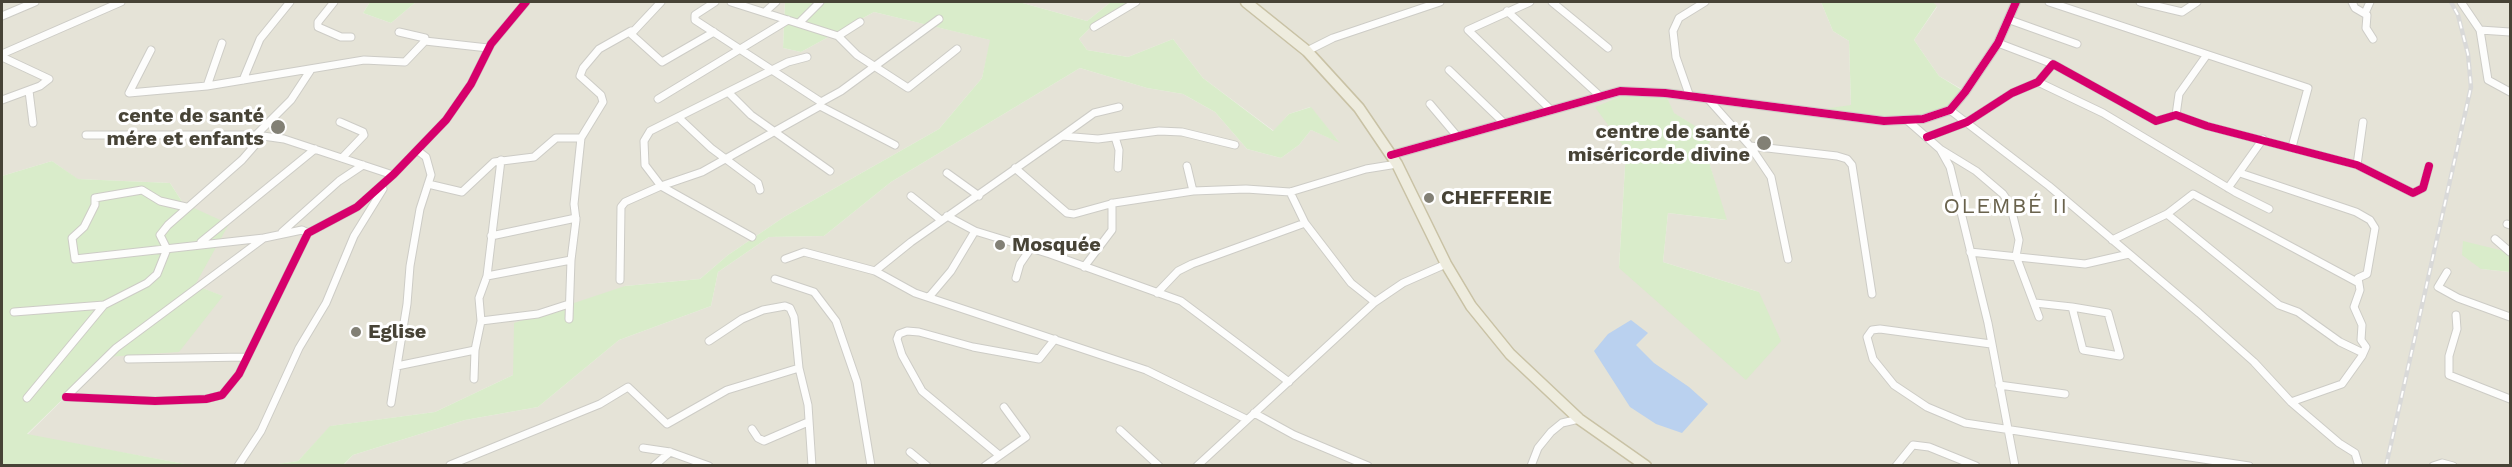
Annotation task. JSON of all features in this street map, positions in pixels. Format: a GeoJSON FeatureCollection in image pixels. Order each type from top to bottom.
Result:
{"type":"FeatureCollection","features":[{"type":"Feature","properties":{"kind":"highway"},"geometry":{"type":"LineString","coordinates":[[1245,2],[1307,51],[1359,108],[1394,160],[1446,264],[1471,306],[1510,354],[1578,418],[1646,465]]}},
{"type":"Feature","properties":{"kind":"street"},"geometry":{"type":"LineString","coordinates":[[4,13],[35,2]]}},
{"type":"Feature","properties":{"kind":"street"},"geometry":{"type":"LineString","coordinates":[[2,55],[121,2]]}},
{"type":"Feature","properties":{"kind":"street"},"geometry":{"type":"LineString","coordinates":[[243,80],[260,39],[290,2]]}},
{"type":"Feature","properties":{"kind":"street"},"geometry":{"type":"LineString","coordinates":[[334,2],[318,22],[318,27],[341,37],[351,37]]}},
{"type":"Feature","properties":{"kind":"street"},"geometry":{"type":"LineString","coordinates":[[264,238],[116,348],[66,397],[155,401],[216,398],[228,388],[308,233],[357,207],[394,174],[452,113],[471,84],[488,48],[526,2]]}},
{"type":"Feature","properties":{"kind":"street"},"geometry":{"type":"LineString","coordinates":[[569,319],[571,260],[576,218],[574,204],[581,138],[603,99],[580,76],[583,68],[599,49],[632,31],[661,2]]}},
{"type":"Feature","properties":{"kind":"street"},"geometry":{"type":"LineString","coordinates":[[715,2],[693,17],[820,104],[895,145]]}},
{"type":"Feature","properties":{"kind":"street"},"geometry":{"type":"LineString","coordinates":[[731,2],[766,11],[838,36],[875,67],[908,88],[957,49]]}},
{"type":"Feature","properties":{"kind":"street"},"geometry":{"type":"LineString","coordinates":[[766,11],[776,2]]}},
{"type":"Feature","properties":{"kind":"street"},"geometry":{"type":"LineString","coordinates":[[799,23],[820,2]]}},
{"type":"Feature","properties":{"kind":"street"},"geometry":{"type":"LineString","coordinates":[[1094,27],[1136,2]]}},
{"type":"Feature","properties":{"kind":"street"},"geometry":{"type":"LineString","coordinates":[[1418,2],[1422,8]]}},
{"type":"Feature","properties":{"kind":"street"},"geometry":{"type":"LineString","coordinates":[[1307,51],[1333,38],[1440,2]]}},
{"type":"Feature","properties":{"kind":"street"},"geometry":{"type":"LineString","coordinates":[[1530,2],[1468,30],[1551,110]]}},
{"type":"Feature","properties":{"kind":"street"},"geometry":{"type":"LineString","coordinates":[[1552,2],[1608,48]]}},
{"type":"Feature","properties":{"kind":"street"},"geometry":{"type":"LineString","coordinates":[[1690,97],[1677,57],[1673,31],[1678,18],[1705,2]]}},
{"type":"Feature","properties":{"kind":"street"},"geometry":{"type":"LineString","coordinates":[[1015,168],[1067,213],[1089,211],[1112,203],[1193,191],[1246,189],[1290,192],[1394,160],[1457,136],[1503,122],[1629,90],[1884,121],[1908,121],[1950,110],[1981,71],[1998,44],[2016,2]]}},
{"type":"Feature","properties":{"kind":"street"},"geometry":{"type":"LineString","coordinates":[[2049,2],[2308,88],[2292,147]]}},
{"type":"Feature","properties":{"kind":"street"},"geometry":{"type":"LineString","coordinates":[[2140,2],[2182,12],[2197,2]]}},
{"type":"Feature","properties":{"kind":"street"},"geometry":{"type":"LineString","coordinates":[[2352,2],[2355,8],[2368,17],[2366,28],[2373,39]]}},
{"type":"Feature","properties":{"kind":"street"},"geometry":{"type":"LineString","coordinates":[[2365,13],[2370,2]]}},
{"type":"Feature","properties":{"kind":"street"},"geometry":{"type":"LineString","coordinates":[[2461,2],[2480,30],[2488,80],[2504,91],[2511,92]]}},
{"type":"Feature","properties":{"kind":"street"},"geometry":{"type":"LineString","coordinates":[[1507,11],[1600,96]]}},
{"type":"Feature","properties":{"kind":"street"},"geometry":{"type":"LineString","coordinates":[[620,280],[619,219],[622,204],[661,186],[682,181],[774,131],[820,104],[875,67],[939,19]]}},
{"type":"Feature","properties":{"kind":"street"},"geometry":{"type":"LineString","coordinates":[[658,99],[788,20]]}},
{"type":"Feature","properties":{"kind":"street"},"geometry":{"type":"LineString","coordinates":[[2010,20],[2077,44]]}},
{"type":"Feature","properties":{"kind":"street"},"geometry":{"type":"LineString","coordinates":[[838,36],[860,22]]}},
{"type":"Feature","properties":{"kind":"street"},"geometry":{"type":"LineString","coordinates":[[2480,30],[2511,32]]}},
{"type":"Feature","properties":{"kind":"street"},"geometry":{"type":"LineString","coordinates":[[632,31],[632,36],[664,63],[714,32]]}},
{"type":"Feature","properties":{"kind":"street"},"geometry":{"type":"LineString","coordinates":[[399,32],[425,38],[426,41]]}},
{"type":"Feature","properties":{"kind":"street"},"geometry":{"type":"LineString","coordinates":[[151,50],[129,93],[207,86],[310,71],[364,60],[405,62],[426,41],[434,40],[488,48]]}},
{"type":"Feature","properties":{"kind":"street"},"geometry":{"type":"LineString","coordinates":[[207,86],[222,43]]}},
{"type":"Feature","properties":{"kind":"street"},"geometry":{"type":"LineString","coordinates":[[1998,44],[2053,64],[2156,121],[2176,115],[2357,165],[2413,193],[2423,188],[2429,166]]}},
{"type":"Feature","properties":{"kind":"street"},"geometry":{"type":"LineString","coordinates":[[2,55],[49,79],[29,91],[2,100]]}},
{"type":"Feature","properties":{"kind":"street"},"geometry":{"type":"LineString","coordinates":[[2176,115],[2180,94],[2206,56]]}},
{"type":"Feature","properties":{"kind":"street"},"geometry":{"type":"LineString","coordinates":[[752,237],[690,200],[661,186],[645,165],[644,141],[650,131],[772,70],[807,57]]}},
{"type":"Feature","properties":{"kind":"street"},"geometry":{"type":"LineString","coordinates":[[1927,137],[1967,122],[2012,93],[2038,82],[2043,73],[2053,64]]}},
{"type":"Feature","properties":{"kind":"street"},"geometry":{"type":"LineString","coordinates":[[1449,70],[1503,122]]}},
{"type":"Feature","properties":{"kind":"street"},"geometry":{"type":"LineString","coordinates":[[167,249],[160,235],[186,207],[242,160],[260,135],[291,100],[310,71]]}},
{"type":"Feature","properties":{"kind":"street"},"geometry":{"type":"LineString","coordinates":[[2038,82],[2113,119],[2228,188],[2269,209]]}},
{"type":"Feature","properties":{"kind":"street"},"geometry":{"type":"LineString","coordinates":[[29,91],[33,123]]}},
{"type":"Feature","properties":{"kind":"street"},"geometry":{"type":"LineString","coordinates":[[728,92],[751,115],[830,171]]}},
{"type":"Feature","properties":{"kind":"street"},"geometry":{"type":"LineString","coordinates":[[1709,100],[1750,146],[1771,177],[1777,196],[1788,259]]}},
{"type":"Feature","properties":{"kind":"street"},"geometry":{"type":"LineString","coordinates":[[1430,104],[1457,136]]}},
{"type":"Feature","properties":{"kind":"street"},"geometry":{"type":"LineString","coordinates":[[875,271],[944,218],[979,196],[1094,113],[1119,107]]}},
{"type":"Feature","properties":{"kind":"street"},"geometry":{"type":"LineString","coordinates":[[1950,110],[2129,254],[2254,362],[2291,402],[2339,443],[2355,453],[2359,465]]}},
{"type":"Feature","properties":{"kind":"street"},"geometry":{"type":"LineString","coordinates":[[678,117],[693,133],[758,183],[760,190]]}},
{"type":"Feature","properties":{"kind":"street"},"geometry":{"type":"LineString","coordinates":[[1908,121],[1940,149],[1954,156],[2006,198],[2013,210],[2019,240],[2016,256],[2039,317]]}},
{"type":"Feature","properties":{"kind":"street"},"geometry":{"type":"LineString","coordinates":[[340,122],[364,135],[342,158]]}},
{"type":"Feature","properties":{"kind":"street"},"geometry":{"type":"LineString","coordinates":[[2357,165],[2363,122]]}},
{"type":"Feature","properties":{"kind":"street"},"geometry":{"type":"LineString","coordinates":[[1062,136],[1098,139],[1159,131],[1182,132],[1235,145]]}},
{"type":"Feature","properties":{"kind":"street"},"geometry":{"type":"LineString","coordinates":[[86,135],[171,133],[260,135],[315,149],[394,174]]}},
{"type":"Feature","properties":{"kind":"street"},"geometry":{"type":"LineString","coordinates":[[1114,137],[1119,150],[1119,168]]}},
{"type":"Feature","properties":{"kind":"street"},"geometry":{"type":"LineString","coordinates":[[428,184],[462,192],[494,162],[534,157],[556,138],[581,138]]}},
{"type":"Feature","properties":{"kind":"street"},"geometry":{"type":"LineString","coordinates":[[2228,188],[2263,139]]}},
{"type":"Feature","properties":{"kind":"street"},"geometry":{"type":"LineString","coordinates":[[1750,146],[1838,156],[1847,159],[1852,165],[1872,294]]}},
{"type":"Feature","properties":{"kind":"street"},"geometry":{"type":"LineString","coordinates":[[199,243],[315,149]]}},
{"type":"Feature","properties":{"kind":"street"},"geometry":{"type":"LineString","coordinates":[[1940,149],[1950,167],[1991,344],[2015,465]]}},
{"type":"Feature","properties":{"kind":"street"},"geometry":{"type":"LineString","coordinates":[[391,403],[410,266],[431,175],[426,157],[417,150]]}},
{"type":"Feature","properties":{"kind":"street"},"geometry":{"type":"LineString","coordinates":[[474,380],[475,350],[481,321],[479,298],[488,276],[501,160]]}},
{"type":"Feature","properties":{"kind":"street"},"geometry":{"type":"LineString","coordinates":[[281,233],[339,181],[363,165]]}},
{"type":"Feature","properties":{"kind":"street"},"geometry":{"type":"LineString","coordinates":[[1187,166],[1193,191]]}},
{"type":"Feature","properties":{"kind":"street"},"geometry":{"type":"LineString","coordinates":[[947,173],[979,196]]}},
{"type":"Feature","properties":{"kind":"street"},"geometry":{"type":"LineString","coordinates":[[2240,173],[2347,209],[2370,220],[2375,228],[2367,274],[2358,278],[2357,282]]}},
{"type":"Feature","properties":{"kind":"street"},"geometry":{"type":"LineString","coordinates":[[238,465],[261,431],[299,348],[326,303],[354,236],[372,204],[394,174]]}},
{"type":"Feature","properties":{"kind":"street"},"geometry":{"type":"LineString","coordinates":[[186,207],[160,201],[141,190],[95,198],[95,205],[84,227],[72,238],[75,259],[167,249],[199,243],[264,238],[302,230],[308,233]]}},
{"type":"Feature","properties":{"kind":"street"},"geometry":{"type":"LineString","coordinates":[[1290,192],[1305,223],[1351,283],[1375,302]]}},
{"type":"Feature","properties":{"kind":"street"},"geometry":{"type":"LineString","coordinates":[[2112,240],[2167,214],[2185,198],[2197,195],[2357,282],[2360,290],[2356,295],[2354,307],[2362,325],[2361,340],[2366,347],[2363,353],[2342,384],[2291,402]]}},
{"type":"Feature","properties":{"kind":"street"},"geometry":{"type":"LineString","coordinates":[[911,196],[944,218],[975,231],[1031,248],[1181,301],[1289,382]]}},
{"type":"Feature","properties":{"kind":"street"},"geometry":{"type":"LineString","coordinates":[[1084,267],[1112,230],[1112,203]]}},
{"type":"Feature","properties":{"kind":"street"},"geometry":{"type":"LineString","coordinates":[[2167,214],[2279,305],[2298,312],[2340,342],[2363,353]]}},
{"type":"Feature","properties":{"kind":"street"},"geometry":{"type":"LineString","coordinates":[[491,236],[576,218]]}},
{"type":"Feature","properties":{"kind":"street"},"geometry":{"type":"LineString","coordinates":[[1157,293],[1178,272],[1192,264],[1305,223]]}},
{"type":"Feature","properties":{"kind":"street"},"geometry":{"type":"LineString","coordinates":[[929,297],[951,271],[975,231]]}},
{"type":"Feature","properties":{"kind":"street"},"geometry":{"type":"LineString","coordinates":[[2495,239],[2511,252]]}},
{"type":"Feature","properties":{"kind":"street"},"geometry":{"type":"LineString","coordinates":[[1016,278],[1020,264],[1031,248]]}},
{"type":"Feature","properties":{"kind":"street"},"geometry":{"type":"LineString","coordinates":[[14,312],[104,305],[147,283],[157,274],[167,249]]}},
{"type":"Feature","properties":{"kind":"street"},"geometry":{"type":"LineString","coordinates":[[1970,252],[2085,264],[2129,254]]}},
{"type":"Feature","properties":{"kind":"street"},"geometry":{"type":"LineString","coordinates":[[785,259],[798,253],[814,253],[875,271],[915,293],[1146,370],[1246,419]]}},
{"type":"Feature","properties":{"kind":"street"},"geometry":{"type":"LineString","coordinates":[[488,276],[571,260]]}},
{"type":"Feature","properties":{"kind":"street"},"geometry":{"type":"LineString","coordinates":[[1197,465],[1375,302],[1403,283],[1446,264]]}},
{"type":"Feature","properties":{"kind":"street"},"geometry":{"type":"LineString","coordinates":[[2447,272],[2438,288],[2458,298],[2511,317]]}},
{"type":"Feature","properties":{"kind":"street"},"geometry":{"type":"LineString","coordinates":[[775,279],[814,292],[836,321],[857,382],[871,465]]}},
{"type":"Feature","properties":{"kind":"street"},"geometry":{"type":"LineString","coordinates":[[2035,303],[2072,307],[2108,313],[2120,356],[2083,350],[2072,307]]}},
{"type":"Feature","properties":{"kind":"street"},"geometry":{"type":"LineString","coordinates":[[481,321],[538,314],[569,304]]}},
{"type":"Feature","properties":{"kind":"street"},"geometry":{"type":"LineString","coordinates":[[27,398],[104,305]]}},
{"type":"Feature","properties":{"kind":"street"},"geometry":{"type":"LineString","coordinates":[[709,341],[742,319],[763,310],[785,306],[790,308],[794,317],[812,465]]}},
{"type":"Feature","properties":{"kind":"street"},"geometry":{"type":"LineString","coordinates":[[2456,315],[2457,329],[2449,356],[2449,375],[2511,399]]}},
{"type":"Feature","properties":{"kind":"street"},"geometry":{"type":"LineString","coordinates":[[1991,344],[1880,329],[1872,330],[1867,337],[1873,359],[1879,369],[1908,396],[1965,423],[2246,465]]}},
{"type":"Feature","properties":{"kind":"street"},"geometry":{"type":"LineString","coordinates":[[999,455],[922,391],[902,355],[897,339],[899,334],[907,331],[919,332],[973,347],[1038,359],[1047,352],[1055,339]]}},
{"type":"Feature","properties":{"kind":"street"},"geometry":{"type":"LineString","coordinates":[[397,366],[475,350]]}},
{"type":"Feature","properties":{"kind":"street"},"geometry":{"type":"LineString","coordinates":[[128,359],[246,357]]}},
{"type":"Feature","properties":{"kind":"street"},"geometry":{"type":"LineString","coordinates":[[450,465],[600,404],[628,387],[667,424],[728,390],[799,368]]}},
{"type":"Feature","properties":{"kind":"street"},"geometry":{"type":"LineString","coordinates":[[1999,385],[2065,394]]}},
{"type":"Feature","properties":{"kind":"street"},"geometry":{"type":"LineString","coordinates":[[985,465],[1026,437],[1004,407]]}},
{"type":"Feature","properties":{"kind":"street"},"geometry":{"type":"LineString","coordinates":[[1254,413],[1294,435],[1368,465]]}},
{"type":"Feature","properties":{"kind":"street"},"geometry":{"type":"LineString","coordinates":[[1531,465],[1538,448],[1551,432],[1562,423],[1578,418]]}},
{"type":"Feature","properties":{"kind":"street"},"geometry":{"type":"LineString","coordinates":[[752,429],[758,438],[764,441],[793,426],[808,422]]}},
{"type":"Feature","properties":{"kind":"street"},"geometry":{"type":"LineString","coordinates":[[1120,430],[1159,465]]}},
{"type":"Feature","properties":{"kind":"street"},"geometry":{"type":"LineString","coordinates":[[1896,465],[1912,445],[1929,447],[1976,465]]}},
{"type":"Feature","properties":{"kind":"street"},"geometry":{"type":"LineString","coordinates":[[643,448],[670,452],[708,465]]}},
{"type":"Feature","properties":{"kind":"street"},"geometry":{"type":"LineString","coordinates":[[654,465],[670,452]]}},
{"type":"Feature","properties":{"kind":"street"},"geometry":{"type":"LineString","coordinates":[[910,452],[927,465]]}},
{"type":"Feature","properties":{"kind":"street"},"geometry":{"type":"LineString","coordinates":[[2190,455],[2193,465]]}},
{"type":"Feature","properties":{"kind":"street"},"geometry":{"type":"LineString","coordinates":[[2433,465],[2442,462],[2453,465]]}},
{"type":"Feature","properties":{"kind":"shaded area"},"geometry":{"type":"Polygon","coordinates":[[[2,2],[370,2],[363,13],[391,23],[416,2],[785,2],[783,48],[801,52],[874,12],[991,40],[982,78],[939,129],[784,217],[728,255],[700,279],[625,286],[513,375],[435,412],[331,426],[298,461],[265,466],[190,465],[27,435],[106,357],[222,296],[195,285],[183,203],[170,183],[77,179],[52,161],[2,176],[2,2]]]}},
{"type":"Feature","properties":{"kind":"shaded area"},"geometry":{"type":"Polygon","coordinates":[[[1019,2],[1111,2],[1087,21],[1019,2]]]}},
{"type":"Feature","properties":{"kind":"shaded area"},"geometry":{"type":"Polygon","coordinates":[[[1128,2],[1821,2],[1833,31],[1849,41],[1851,106],[1808,113],[1965,91],[1939,76],[1914,40],[1937,7],[1933,2],[2510,2],[2510,246],[2481,269],[2510,272],[2510,465],[343,466],[353,455],[465,420],[538,407],[619,340],[711,306],[718,272],[769,237],[824,236],[891,182],[1080,68],[1147,88],[1183,94],[1215,112],[1247,149],[1281,158],[1299,145],[1311,130],[1339,142],[1310,107],[1289,114],[1274,131],[1203,78],[1173,39],[1128,57],[1087,50],[1079,39],[1096,22],[1128,2]],[[1665,93],[1626,150],[1619,268],[1759,292],[1663,262],[1668,213],[1726,220],[1705,149],[1712,137],[1673,113],[1665,93]]]}},
{"type":"Feature","properties":{"kind":"green space"},"geometry":{"type":"Polygon","coordinates":[[[370,2],[416,2],[391,23],[363,13],[370,2]]]}},
{"type":"Feature","properties":{"kind":"green space"},"geometry":{"type":"Polygon","coordinates":[[[785,2],[1019,2],[1087,21],[1111,2],[1128,2],[1096,22],[1079,39],[1087,50],[1128,57],[1173,39],[1203,78],[1273,131],[1289,114],[1311,107],[1340,143],[1311,130],[1299,145],[1281,158],[1247,149],[1215,112],[1183,94],[1147,88],[1080,68],[891,182],[824,236],[769,237],[718,272],[711,306],[619,340],[538,407],[465,420],[353,455],[343,465],[265,466],[298,461],[330,426],[435,412],[513,375],[514,323],[625,286],[700,279],[728,255],[784,217],[939,129],[982,78],[990,40],[874,12],[801,52],[783,48],[785,2]]]}},
{"type":"Feature","properties":{"kind":"green space"},"geometry":{"type":"Polygon","coordinates":[[[1821,2],[1933,2],[1937,6],[1914,40],[1939,76],[1965,92],[1950,110],[1908,121],[1816,110],[1851,105],[1849,41],[1833,31],[1821,2]]]}},
{"type":"Feature","properties":{"kind":"green space"},"geometry":{"type":"Polygon","coordinates":[[[1639,89],[1665,93],[1674,113],[1713,137],[1705,149],[1727,220],[1668,213],[1663,262],[1759,292],[1781,341],[1746,380],[1619,268],[1626,150],[1595,107],[1639,89]]]}},
{"type":"Feature","properties":{"kind":"green space"},"geometry":{"type":"Polygon","coordinates":[[[52,161],[78,179],[170,183],[183,203],[229,224],[195,285],[223,296],[179,352],[106,357],[27,434],[190,465],[2,465],[2,176],[52,161]]]}},
{"type":"Feature","properties":{"kind":"green space"},"geometry":{"type":"Polygon","coordinates":[[[2463,241],[2504,251],[2510,246],[2510,272],[2481,269],[2462,255],[2463,241]]]}},
{"type":"Feature","properties":{"kind":"water"},"geometry":{"type":"Polygon","coordinates":[[[1631,320],[1648,333],[1636,345],[1654,363],[1689,387],[1708,404],[1682,433],[1656,424],[1630,407],[1594,351],[1608,334],[1631,320]]]}},
{"type":"Feature","properties":{"kind":"railway"},"geometry":{"type":"LineString","coordinates":[[2386,466],[2471,87],[2468,54],[2458,15],[2451,2]]}},
{"type":"Feature","properties":{"kind":"cycle path"},"geometry":{"type":"LineString","coordinates":[[66,397],[155,401],[206,399],[222,395],[239,374],[308,233],[357,207],[394,174],[446,120],[471,84],[491,44],[526,2]]}},
{"type":"Feature","properties":{"kind":"cycle path"},"geometry":{"type":"LineString","coordinates":[[1391,155],[1620,91],[1665,93],[1884,121],[1923,119],[1950,110],[1965,92],[1998,43],[2016,2]]}},
{"type":"Feature","properties":{"kind":"cycle path"},"geometry":{"type":"LineString","coordinates":[[1927,137],[1967,122],[2012,93],[2038,82],[2043,73],[2053,64],[2156,121],[2176,115],[2207,126],[2357,165],[2413,193],[2423,188],[2429,166]]}},
{"type":"Feature","properties":{"kind":"place","name":"cente de santé mére et enfants"},"geometry":{"type":"Point","coordinates":[278,127]}},
{"type":"Feature","properties":{"kind":"place","name":"centre de santé miséricorde divine"},"geometry":{"type":"Point","coordinates":[1764,143]}},
{"type":"Feature","properties":{"kind":"place","name":"CHEFFERIE"},"geometry":{"type":"Point","coordinates":[1429,198]}},
{"type":"Feature","properties":{"kind":"place","name":"Mosquée"},"geometry":{"type":"Point","coordinates":[1000,245]}},
{"type":"Feature","properties":{"kind":"place","name":"Eglise"},"geometry":{"type":"Point","coordinates":[356,332]}},
{"type":"Feature","properties":{"kind":"district","name":"OLEMBÉ II"},"geometry":{"type":"Point","coordinates":[2006,207]}}]}
